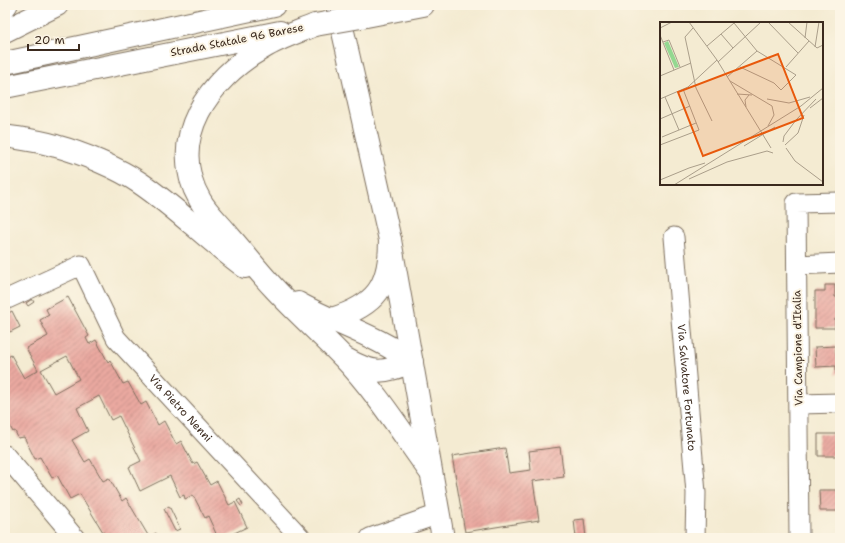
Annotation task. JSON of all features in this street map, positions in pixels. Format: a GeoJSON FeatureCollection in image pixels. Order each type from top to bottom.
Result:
{"type":"FeatureCollection","features":[{"type":"Feature","properties":{"kind":"main road"},"geometry":{"type":"LineString","coordinates":[[5,31],[57,5]]}},
{"type":"Feature","properties":{"kind":"main road"},"geometry":{"type":"LineString","coordinates":[[5,63],[274,5]]}},
{"type":"Feature","properties":{"kind":"main road"},"geometry":{"type":"LineString","coordinates":[[338,5],[390,240],[443,538]]}},
{"type":"Feature","properties":{"kind":"main road","name":"Strada Statale 96 Barese"},"geometry":{"type":"LineString","coordinates":[[5,87],[423,5]]}},
{"type":"Feature","properties":{"kind":"main road"},"geometry":{"type":"LineString","coordinates":[[315,25],[263,48],[236,67],[211,92],[201,105],[192,124],[188,146],[190,175],[200,200],[276,290],[345,359],[385,409],[431,473]]}},
{"type":"Feature","properties":{"kind":"main road"},"geometry":{"type":"LineString","coordinates":[[5,136],[56,146],[102,163],[139,182],[166,202],[224,252],[276,290],[316,313],[332,319],[396,350],[412,362]]}},
{"type":"Feature","properties":{"kind":"main road"},"geometry":{"type":"LineString","coordinates":[[332,319],[352,313],[374,298],[386,278],[390,260],[390,240]]}},
{"type":"Feature","properties":{"kind":"main road"},"geometry":{"type":"LineString","coordinates":[[345,359],[363,369],[379,371],[412,362]]}},
{"type":"Feature","properties":{"kind":"street"},"geometry":{"type":"LineString","coordinates":[[5,9],[8,5]]}},
{"type":"Feature","properties":{"kind":"street","name":"Via Campione d'Italia"},"geometry":{"type":"LineString","coordinates":[[799,538],[796,203],[840,202]]}},
{"type":"Feature","properties":{"kind":"street","name":"Via Salvatore Fortunato"},"geometry":{"type":"LineString","coordinates":[[674,237],[696,493],[695,538]]}},
{"type":"Feature","properties":{"kind":"street"},"geometry":{"type":"LineString","coordinates":[[797,265],[840,263]]}},
{"type":"Feature","properties":{"kind":"street","name":"Via Pietro Nenni"},"geometry":{"type":"LineString","coordinates":[[5,300],[80,264],[116,338],[301,538]]}},
{"type":"Feature","properties":{"kind":"street"},"geometry":{"type":"LineString","coordinates":[[799,404],[840,403]]}},
{"type":"Feature","properties":{"kind":"street"},"geometry":{"type":"LineString","coordinates":[[5,455],[75,538]]}},
{"type":"Feature","properties":{"kind":"street"},"geometry":{"type":"LineString","coordinates":[[370,538],[438,514]]}},
{"type":"Feature","properties":{"kind":"building"},"geometry":{"type":"Polygon","coordinates":[[[825,285],[835,285],[835,297],[840,297],[840,319],[835,319],[835,328],[815,328],[815,291],[825,291],[825,285]]]}},
{"type":"Feature","properties":{"kind":"building"},"geometry":{"type":"Polygon","coordinates":[[[68,297],[89,336],[86,338],[89,344],[96,340],[108,362],[110,360],[123,384],[128,382],[141,405],[146,402],[158,425],[164,421],[176,444],[181,441],[193,464],[197,462],[210,485],[217,481],[229,505],[235,502],[247,527],[224,538],[218,538],[208,516],[205,518],[193,495],[185,499],[184,495],[180,497],[170,476],[140,491],[129,467],[141,461],[119,416],[111,420],[99,396],[77,408],[88,431],[72,440],[85,462],[90,459],[103,481],[109,478],[122,501],[126,498],[149,537],[156,533],[159,538],[110,538],[109,535],[106,537],[80,494],[70,499],[57,475],[52,478],[40,457],[35,459],[24,437],[18,438],[5,417],[5,359],[11,355],[24,378],[38,370],[26,348],[48,336],[40,320],[49,315],[46,309],[68,297]],[[67,356],[41,370],[54,393],[79,379],[67,356]]]}},
{"type":"Feature","properties":{"kind":"building"},"geometry":{"type":"Polygon","coordinates":[[[32,299],[34,302],[28,306],[26,303],[32,299]]]}},
{"type":"Feature","properties":{"kind":"building"},"geometry":{"type":"Polygon","coordinates":[[[12,311],[20,327],[10,332],[5,324],[5,315],[12,311]]]}},
{"type":"Feature","properties":{"kind":"building"},"geometry":{"type":"Polygon","coordinates":[[[836,346],[836,355],[840,354],[840,373],[836,374],[836,366],[816,367],[815,347],[836,346]]]}},
{"type":"Feature","properties":{"kind":"building"},"geometry":{"type":"Polygon","coordinates":[[[818,434],[839,434],[840,462],[838,462],[838,456],[818,456],[818,434]]]}},
{"type":"Feature","properties":{"kind":"building"},"geometry":{"type":"Polygon","coordinates":[[[560,447],[564,477],[533,481],[539,520],[465,532],[452,456],[505,448],[509,473],[531,470],[529,451],[560,447]]]}},
{"type":"Feature","properties":{"kind":"building"},"geometry":{"type":"Polygon","coordinates":[[[819,490],[839,490],[840,511],[820,511],[819,490]]]}},
{"type":"Feature","properties":{"kind":"building"},"geometry":{"type":"Polygon","coordinates":[[[240,499],[243,505],[241,506],[237,501],[240,499]]]}},
{"type":"Feature","properties":{"kind":"building"},"geometry":{"type":"Polygon","coordinates":[[[169,506],[180,529],[175,531],[164,509],[169,506]]]}},
{"type":"Feature","properties":{"kind":"building"},"geometry":{"type":"Polygon","coordinates":[[[584,519],[586,538],[576,538],[574,520],[584,519]]]}}]}
